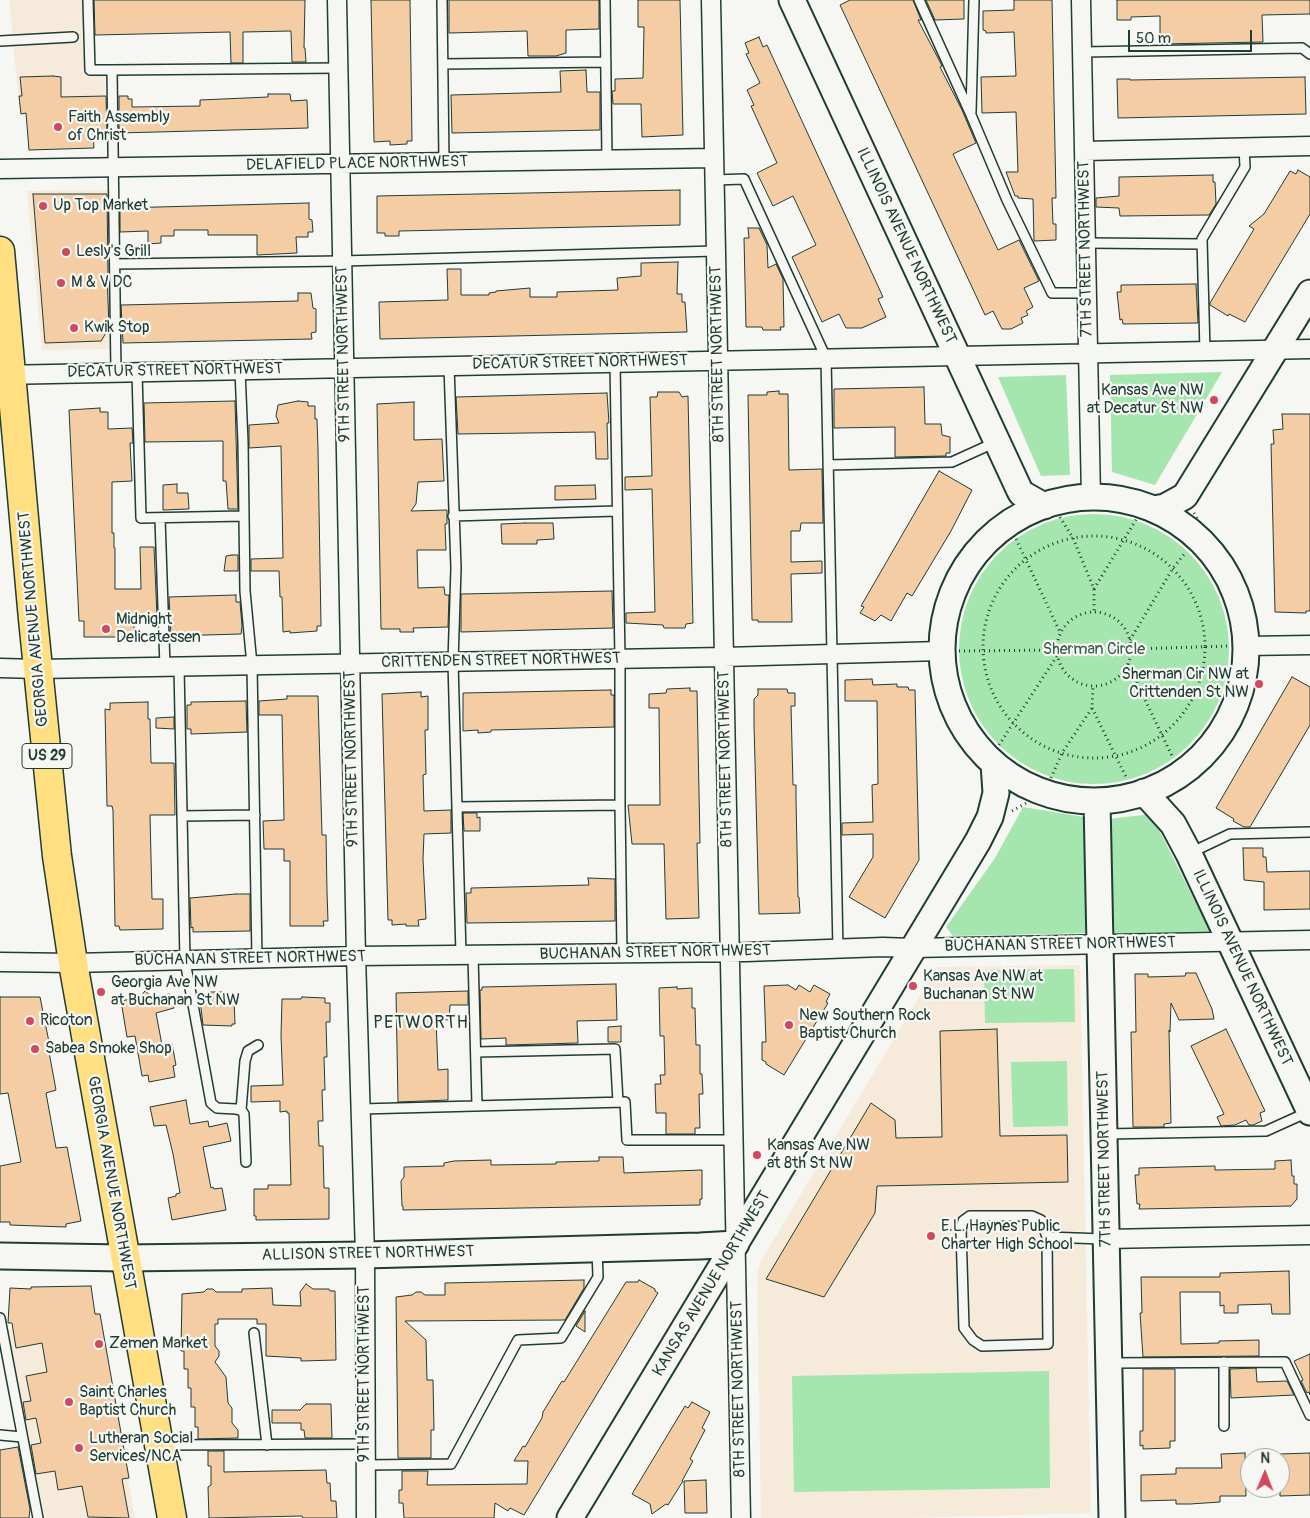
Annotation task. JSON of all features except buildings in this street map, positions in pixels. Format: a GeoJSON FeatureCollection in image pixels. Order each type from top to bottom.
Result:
{"type":"FeatureCollection","features":[{"type":"Feature","properties":{"kind":"highway","name":"GEORGIA AVENUE NORTHWEST"},"geometry":{"type":"LineString","coordinates":[[0,250],[6,375],[57,856],[73,963],[124,1258],[172,1518]]}},
{"type":"Feature","properties":{"kind":"street","name":"9TH STREET NORTHWEST"},"geometry":{"type":"LineString","coordinates":[[337,0],[356,956],[365,1255],[366,1518]]}},
{"type":"Feature","properties":{"kind":"street","name":"8TH STREET NORTHWEST"},"geometry":{"type":"LineString","coordinates":[[711,0],[741,1518]]}},
{"type":"Feature","properties":{"kind":"street","name":"ILLINOIS AVENUE NORTHWEST"},"geometry":{"type":"LineString","coordinates":[[792,0],[1021,493]]}},
{"type":"Feature","properties":{"kind":"street","name":"7TH STREET NORTHWEST"},"geometry":{"type":"LineString","coordinates":[[1081,0],[1090,493]]}},
{"type":"Feature","properties":{"kind":"street"},"geometry":{"type":"LineString","coordinates":[[1084,151],[1310,146]]}},
{"type":"Feature","properties":{"kind":"street","name":"DELAFIELD PLACE NORTHWEST"},"geometry":{"type":"LineString","coordinates":[[0,169],[714,158]]}},
{"type":"Feature","properties":{"kind":"street"},"geometry":{"type":"LineString","coordinates":[[1144,508],[1165,507],[1183,498],[1310,293]]}},
{"type":"Feature","properties":{"kind":"street","name":"DECATUR STREET NORTHWEST"},"geometry":{"type":"LineString","coordinates":[[6,375],[1310,348]]}},
{"type":"Feature","properties":{"kind":"street"},"geometry":{"type":"LineString","coordinates":[[1009,527],[1021,493],[1053,505]]}},
{"type":"Feature","properties":{"kind":"street"},"geometry":{"type":"LineString","coordinates":[[1090,493],[1128,501],[1173,520],[1228,578],[1237,597],[1243,617],[1238,646],[1243,680],[1238,700],[1218,737],[1205,753],[1181,769],[1136,786],[1130,797],[1091,803],[1072,799],[1046,789],[1028,786],[996,755],[979,748],[970,741],[948,694],[943,670],[950,651],[946,614],[956,583],[974,556],[1009,527],[1053,505],[1090,493]]}},
{"type":"Feature","properties":{"kind":"street"},"geometry":{"type":"LineString","coordinates":[[1183,498],[1183,516],[1197,544]]}},
{"type":"Feature","properties":{"kind":"street"},"geometry":{"type":"LineString","coordinates":[[1238,646],[1310,645]]}},
{"type":"Feature","properties":{"kind":"street","name":"CRITTENDEN STREET NORTHWEST"},"geometry":{"type":"LineString","coordinates":[[0,668],[350,664],[950,651]]}},
{"type":"Feature","properties":{"kind":"street","name":"KANSAS AVENUE NORTHWEST"},"geometry":{"type":"LineString","coordinates":[[570,1518],[973,850],[990,817],[996,793],[996,755]]}},
{"type":"Feature","properties":{"kind":"street","name":"ILLINOIS AVENUE NORTHWEST"},"geometry":{"type":"LineString","coordinates":[[1174,824],[1173,784],[1181,769]]}},
{"type":"Feature","properties":{"kind":"street","name":"ILLINOIS AVENUE NORTHWEST"},"geometry":{"type":"LineString","coordinates":[[1136,786],[1174,824],[1310,1112]]}},
{"type":"Feature","properties":{"kind":"street","name":"KANSAS AVENUE NORTHWEST"},"geometry":{"type":"LineString","coordinates":[[990,817],[1010,801],[1029,790],[1046,789]]}},
{"type":"Feature","properties":{"kind":"street","name":"7TH STREET NORTHWEST"},"geometry":{"type":"LineString","coordinates":[[1091,803],[1100,944],[1112,1518]]}},
{"type":"Feature","properties":{"kind":"street","name":"BUCHANAN STREET NORTHWEST"},"geometry":{"type":"LineString","coordinates":[[0,962],[73,963],[356,956],[730,952],[1310,940]]}},
{"type":"Feature","properties":{"kind":"street"},"geometry":{"type":"LineString","coordinates":[[1106,1239],[1310,1235]]}},
{"type":"Feature","properties":{"kind":"street","name":"ALLISON STREET NORTHWEST"},"geometry":{"type":"LineString","coordinates":[[0,1256],[124,1258],[365,1255],[736,1244]]}},
{"type":"Feature","properties":{"kind":"lane"},"geometry":{"type":"LineString","coordinates":[[88,0],[90,70],[338,68]]}},
{"type":"Feature","properties":{"kind":"lane"},"geometry":{"type":"LineString","coordinates":[[442,0],[444,162]]}},
{"type":"Feature","properties":{"kind":"lane"},"geometry":{"type":"LineString","coordinates":[[605,0],[607,160]]}},
{"type":"Feature","properties":{"kind":"lane"},"geometry":{"type":"LineString","coordinates":[[919,0],[1007,200],[1052,292],[1087,293]]}},
{"type":"Feature","properties":{"kind":"lane"},"geometry":{"type":"LineString","coordinates":[[971,115],[974,0]]}},
{"type":"Feature","properties":{"kind":"lane"},"geometry":{"type":"LineString","coordinates":[[0,41],[73,37]]}},
{"type":"Feature","properties":{"kind":"lane"},"geometry":{"type":"LineString","coordinates":[[1082,52],[1302,48],[1310,54]]}},
{"type":"Feature","properties":{"kind":"lane"},"geometry":{"type":"LineString","coordinates":[[443,64],[606,62]]}},
{"type":"Feature","properties":{"kind":"lane"},"geometry":{"type":"LineString","coordinates":[[112,70],[116,373]]}},
{"type":"Feature","properties":{"kind":"lane"},"geometry":{"type":"LineString","coordinates":[[1205,351],[1202,239],[1245,167],[1244,147]]}},
{"type":"Feature","properties":{"kind":"lane"},"geometry":{"type":"LineString","coordinates":[[714,180],[744,178],[826,358],[838,950]]}},
{"type":"Feature","properties":{"kind":"lane"},"geometry":{"type":"LineString","coordinates":[[1086,243],[1202,244]]}},
{"type":"Feature","properties":{"kind":"lane"},"geometry":{"type":"LineString","coordinates":[[115,264],[342,261],[716,251]]}},
{"type":"Feature","properties":{"kind":"lane"},"geometry":{"type":"LineString","coordinates":[[615,363],[622,953]]}},
{"type":"Feature","properties":{"kind":"lane"},"geometry":{"type":"LineString","coordinates":[[449,366],[456,568],[453,662],[457,807],[476,1052],[477,1106]]}},
{"type":"Feature","properties":{"kind":"lane"},"geometry":{"type":"LineString","coordinates":[[240,370],[244,443],[245,591],[252,665],[257,959]]}},
{"type":"Feature","properties":{"kind":"lane"},"geometry":{"type":"LineString","coordinates":[[137,372],[140,518],[244,516]]}},
{"type":"Feature","properties":{"kind":"lane"},"geometry":{"type":"LineString","coordinates":[[828,465],[952,462],[997,441]]}},
{"type":"Feature","properties":{"kind":"lane"},"geometry":{"type":"LineString","coordinates":[[453,516],[616,511]]}},
{"type":"Feature","properties":{"kind":"lane"},"geometry":{"type":"LineString","coordinates":[[160,518],[182,816],[185,961],[211,1103],[217,1108],[241,1110]]}},
{"type":"Feature","properties":{"kind":"lane"},"geometry":{"type":"LineString","coordinates":[[457,807],[620,805]]}},
{"type":"Feature","properties":{"kind":"lane"},"geometry":{"type":"LineString","coordinates":[[182,816],[255,815]]}},
{"type":"Feature","properties":{"kind":"lane"},"geometry":{"type":"LineString","coordinates":[[1189,854],[1230,834],[1310,832]]}},
{"type":"Feature","properties":{"kind":"lane"},"geometry":{"type":"LineString","coordinates":[[246,1162],[244,1114],[241,1110],[245,1061],[248,1051],[258,1045]]}},
{"type":"Feature","properties":{"kind":"lane"},"geometry":{"type":"LineString","coordinates":[[476,1052],[615,1049],[618,1102]]}},
{"type":"Feature","properties":{"kind":"lane"},"geometry":{"type":"LineString","coordinates":[[361,1109],[625,1102],[627,1140],[734,1140]]}},
{"type":"Feature","properties":{"kind":"lane"},"geometry":{"type":"LineString","coordinates":[[1105,1134],[1266,1131],[1310,1112]]}},
{"type":"Feature","properties":{"kind":"lane"},"geometry":{"type":"LineString","coordinates":[[970,1216],[1032,1216],[1041,1220],[1047,1237],[1048,1344],[982,1346],[973,1340],[964,1328],[961,1230],[963,1221],[970,1216]]}},
{"type":"Feature","properties":{"kind":"lane"},"geometry":{"type":"LineString","coordinates":[[1047,1237],[1106,1239]]}},
{"type":"Feature","properties":{"kind":"lane"},"geometry":{"type":"LineString","coordinates":[[366,1465],[451,1464],[518,1340],[561,1338],[598,1277],[597,1248]]}},
{"type":"Feature","properties":{"kind":"lane"},"geometry":{"type":"LineString","coordinates":[[0,1318],[38,1518]]}},
{"type":"Feature","properties":{"kind":"lane"},"geometry":{"type":"LineString","coordinates":[[254,1333],[267,1445]]}},
{"type":"Feature","properties":{"kind":"lane"},"geometry":{"type":"LineString","coordinates":[[1224,1362],[1224,1426]]}},
{"type":"Feature","properties":{"kind":"lane"},"geometry":{"type":"LineString","coordinates":[[1109,1363],[1285,1362],[1310,1415]]}},
{"type":"Feature","properties":{"kind":"lane"},"geometry":{"type":"LineString","coordinates":[[0,1368],[10,1368]]}},
{"type":"Feature","properties":{"kind":"lane"},"geometry":{"type":"LineString","coordinates":[[0,1435],[22,1436]]}},
{"type":"Feature","properties":{"kind":"lane"},"geometry":{"type":"LineString","coordinates":[[158,1445],[366,1444]]}},
{"type":"Feature","properties":{"kind":"path"},"geometry":{"type":"LineString","coordinates":[[1094,589],[1144,508],[1090,493],[1053,505],[1072,538],[1094,589],[1094,612]]}},
{"type":"Feature","properties":{"kind":"path"},"geometry":{"type":"LineString","coordinates":[[1009,527],[1060,633]]}},
{"type":"Feature","properties":{"kind":"path"},"geometry":{"type":"LineString","coordinates":[[1094,536],[1123,540],[1151,552],[1173,568],[1191,593],[1203,623],[1203,672],[1196,693],[1186,710],[1176,723],[1150,743],[1115,756],[1090,758],[1062,754],[1032,739],[1013,724],[999,706],[984,669],[982,650],[986,616],[993,599],[1004,582],[1015,568],[1026,559],[1043,548],[1072,538],[1094,536]]}},
{"type":"Feature","properties":{"kind":"path"},"geometry":{"type":"LineString","coordinates":[[1130,640],[1173,568],[1197,544]]}},
{"type":"Feature","properties":{"kind":"path"},"geometry":{"type":"LineString","coordinates":[[1094,612],[1108,615],[1120,622],[1130,640],[1131,649],[1128,664],[1121,674],[1112,681],[1093,686],[1078,682],[1070,677],[1062,668],[1057,656],[1060,633],[1072,618],[1082,614],[1094,612]]}},
{"type":"Feature","properties":{"kind":"path"},"geometry":{"type":"LineString","coordinates":[[1131,649],[1238,646]]}},
{"type":"Feature","properties":{"kind":"path"},"geometry":{"type":"LineString","coordinates":[[950,651],[1057,650]]}},
{"type":"Feature","properties":{"kind":"path"},"geometry":{"type":"LineString","coordinates":[[996,755],[1013,724],[1057,656]]}},
{"type":"Feature","properties":{"kind":"path"},"geometry":{"type":"LineString","coordinates":[[1128,664],[1162,735],[1181,769]]}},
{"type":"Feature","properties":{"kind":"path"},"geometry":{"type":"LineString","coordinates":[[1093,686],[1092,708],[1115,756],[1136,786]]}},
{"type":"Feature","properties":{"kind":"path"},"geometry":{"type":"LineString","coordinates":[[1091,803],[1046,789],[1062,754],[1092,708]]}},
{"type":"Feature","properties":{"kind":"shaded area"},"geometry":{"type":"Polygon","coordinates":[[[9,0],[85,0],[84,76],[105,76],[105,112],[20,114],[9,0]]]}},
{"type":"Feature","properties":{"kind":"shaded area"},"geometry":{"type":"Polygon","coordinates":[[[110,190],[111,349],[42,350],[27,191],[110,190]]]}},
{"type":"Feature","properties":{"kind":"shaded area","name":"E.L. Haynes Public Charter High School"},"geometry":{"type":"Polygon","coordinates":[[[1080,965],[1091,1513],[907,1518],[761,1518],[757,1274],[761,1261],[937,967],[1080,965]]]}},
{"type":"Feature","properties":{"kind":"shaded area"},"geometry":{"type":"Polygon","coordinates":[[[98,1312],[135,1518],[45,1518],[8,1330],[98,1312]]]}},
{"type":"Feature","properties":{"kind":"green space"},"geometry":{"type":"Polygon","coordinates":[[[1222,372],[1155,485],[1112,472],[1110,375],[1222,372]]]}},
{"type":"Feature","properties":{"kind":"green space"},"geometry":{"type":"Polygon","coordinates":[[[1066,375],[1070,475],[1041,476],[998,377],[1066,375]]]}},
{"type":"Feature","properties":{"kind":"green space","name":"Sherman Circle"},"geometry":{"type":"Polygon","coordinates":[[[1094,514],[1133,520],[1158,530],[1189,554],[1213,585],[1223,610],[1229,649],[1223,688],[1213,713],[1189,744],[1158,768],[1133,778],[1094,784],[1055,778],[1030,768],[999,744],[975,713],[965,688],[959,649],[965,610],[975,585],[999,554],[1030,530],[1055,520],[1094,514]]]}},
{"type":"Feature","properties":{"kind":"green space"},"geometry":{"type":"Polygon","coordinates":[[[1023,807],[1084,817],[1091,933],[953,936],[946,927],[995,858],[1023,807]]]}},
{"type":"Feature","properties":{"kind":"green space"},"geometry":{"type":"Polygon","coordinates":[[[1151,814],[1210,931],[1112,934],[1109,819],[1151,814]]]}},
{"type":"Feature","properties":{"kind":"green space"},"geometry":{"type":"Polygon","coordinates":[[[1074,969],[1075,1022],[985,1023],[984,970],[1074,969]]]}},
{"type":"Feature","properties":{"kind":"green space"},"geometry":{"type":"Polygon","coordinates":[[[1067,1061],[1068,1126],[1013,1127],[1011,1062],[1067,1061]]]}},
{"type":"Feature","properties":{"kind":"green space"},"geometry":{"type":"Polygon","coordinates":[[[1049,1371],[1050,1488],[794,1492],[792,1376],[1049,1371]]]}},
{"type":"Feature","properties":{"kind":"place","name":"Faith Assembly of Christ"},"geometry":{"type":"Point","coordinates":[58,127]}},
{"type":"Feature","properties":{"kind":"place","name":"Up Top Market"},"geometry":{"type":"Point","coordinates":[43,206]}},
{"type":"Feature","properties":{"kind":"place","name":"Lesly's Grill"},"geometry":{"type":"Point","coordinates":[66,252]}},
{"type":"Feature","properties":{"kind":"place","name":"M & V DC"},"geometry":{"type":"Point","coordinates":[61,283]}},
{"type":"Feature","properties":{"kind":"place","name":"Kwik Stop"},"geometry":{"type":"Point","coordinates":[74,328]}},
{"type":"Feature","properties":{"kind":"place","name":"Kansas Ave NW at Decatur St NW"},"geometry":{"type":"Point","coordinates":[1214,400]}},
{"type":"Feature","properties":{"kind":"place","name":"Midnight Delicatessen"},"geometry":{"type":"Point","coordinates":[106,629]}},
{"type":"Feature","properties":{"kind":"place","name":"Sherman Cir NW at Crittenden St NW"},"geometry":{"type":"Point","coordinates":[1259,684]}},
{"type":"Feature","properties":{"kind":"place","name":"Kansas Ave NW at Buchanan St NW"},"geometry":{"type":"Point","coordinates":[913,986]}},
{"type":"Feature","properties":{"kind":"place","name":"Georgia Ave NW at Buchanan St NW"},"geometry":{"type":"Point","coordinates":[101,992]}},
{"type":"Feature","properties":{"kind":"place","name":"Ricoton"},"geometry":{"type":"Point","coordinates":[30,1021]}},
{"type":"Feature","properties":{"kind":"place","name":"New Southern Rock Baptist Church"},"geometry":{"type":"Point","coordinates":[789,1025]}},
{"type":"Feature","properties":{"kind":"place","name":"Sabea Smoke Shop"},"geometry":{"type":"Point","coordinates":[35,1049]}},
{"type":"Feature","properties":{"kind":"place","name":"Kansas Ave NW at 8th St NW"},"geometry":{"type":"Point","coordinates":[757,1155]}},
{"type":"Feature","properties":{"kind":"place","name":"E.L. Haynes Public Charter High School"},"geometry":{"type":"Point","coordinates":[931,1236]}},
{"type":"Feature","properties":{"kind":"place","name":"Zemen Market"},"geometry":{"type":"Point","coordinates":[99,1344]}},
{"type":"Feature","properties":{"kind":"place","name":"Saint Charles Baptist Church"},"geometry":{"type":"Point","coordinates":[69,1402]}},
{"type":"Feature","properties":{"kind":"place","name":"Lutheran Social Services/NCA"},"geometry":{"type":"Point","coordinates":[79,1448]}},
{"type":"Feature","properties":{"kind":"district","name":"PETWORTH"},"geometry":{"type":"Point","coordinates":[421,1023]}}]}
